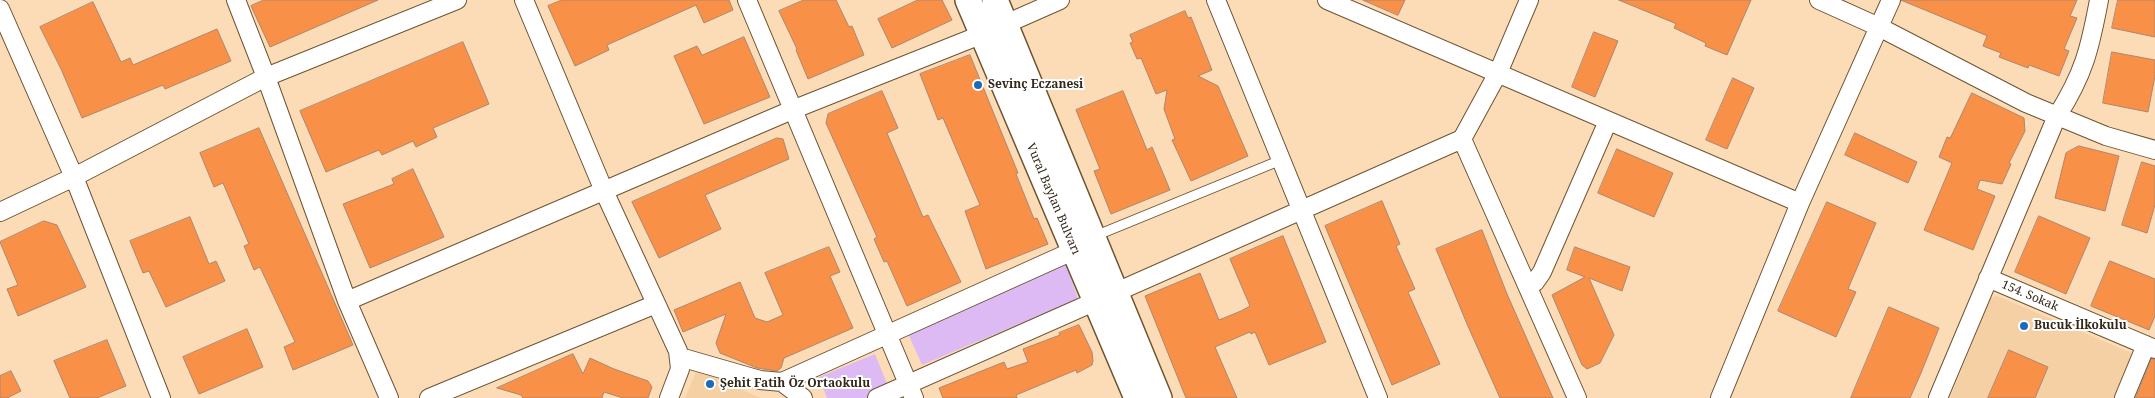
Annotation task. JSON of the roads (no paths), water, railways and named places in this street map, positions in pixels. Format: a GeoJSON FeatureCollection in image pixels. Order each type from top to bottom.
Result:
{"type":"FeatureCollection","features":[{"type":"Feature","properties":{"kind":"main road","name":"Vural Baylan Bulvarı"},"geometry":{"type":"LineString","coordinates":[[968,0],[994,29],[1106,297],[1137,398]]}},
{"type":"Feature","properties":{"kind":"main road","name":"Vural Baylan Bulvarı"},"geometry":{"type":"LineString","coordinates":[[994,29],[995,0]]}},
{"type":"Feature","properties":{"kind":"main road","name":"Vural Baylan Bulvarı"},"geometry":{"type":"LineString","coordinates":[[1106,297],[1159,398]]}},
{"type":"Feature","properties":{"kind":"street"},"geometry":{"type":"LineString","coordinates":[[236,0],[266,77],[347,301],[389,398]]}},
{"type":"Feature","properties":{"kind":"street"},"geometry":{"type":"LineString","coordinates":[[0,212],[74,177],[266,77],[457,0]]}},
{"type":"Feature","properties":{"kind":"street"},"geometry":{"type":"LineString","coordinates":[[524,0],[604,191],[680,357],[680,369],[669,398]]}},
{"type":"Feature","properties":{"kind":"street"},"geometry":{"type":"LineString","coordinates":[[747,0],[911,391]]}},
{"type":"Feature","properties":{"kind":"street"},"geometry":{"type":"LineString","coordinates":[[347,301],[792,110],[994,29],[1060,0]]}},
{"type":"Feature","properties":{"kind":"street"},"geometry":{"type":"LineString","coordinates":[[1216,0],[1378,398]]}},
{"type":"Feature","properties":{"kind":"street"},"geometry":{"type":"LineString","coordinates":[[1327,0],[1800,203]]}},
{"type":"Feature","properties":{"kind":"street"},"geometry":{"type":"LineString","coordinates":[[877,398],[911,391],[1106,297],[1462,139],[1498,73],[1529,0]]}},
{"type":"Feature","properties":{"kind":"street"},"geometry":{"type":"LineString","coordinates":[[1819,0],[1879,27],[2026,103],[2106,136],[2155,150]]}},
{"type":"Feature","properties":{"kind":"street"},"geometry":{"type":"LineString","coordinates":[[1720,398],[1800,203],[1891,0]]}},
{"type":"Feature","properties":{"kind":"street"},"geometry":{"type":"LineString","coordinates":[[1938,398],[2057,116],[2078,81],[2086,61],[2099,0]]}},
{"type":"Feature","properties":{"kind":"street"},"geometry":{"type":"LineString","coordinates":[[0,9],[74,177],[161,398]]}},
{"type":"Feature","properties":{"kind":"street"},"geometry":{"type":"LineString","coordinates":[[1528,287],[1535,282],[1542,272],[1608,121]]}},
{"type":"Feature","properties":{"kind":"street"},"geometry":{"type":"LineString","coordinates":[[1462,139],[1577,398]]}},
{"type":"Feature","properties":{"kind":"street"},"geometry":{"type":"LineString","coordinates":[[680,357],[760,380],[782,382],[1084,243]]}},
{"type":"Feature","properties":{"kind":"street","name":"154. Sokak"},"geometry":{"type":"LineString","coordinates":[[1988,278],[2150,347]]}},
{"type":"Feature","properties":{"kind":"street"},"geometry":{"type":"LineString","coordinates":[[429,398],[656,304]]}},
{"type":"Feature","properties":{"kind":"street"},"geometry":{"type":"LineString","coordinates":[[2124,398],[2150,347]]}},
{"type":"Feature","properties":{"kind":"street"},"geometry":{"type":"LineString","coordinates":[[782,382],[803,398]]}},
{"type":"Feature","properties":{"kind":"lane"},"geometry":{"type":"LineString","coordinates":[[1084,243],[1281,160]]}},
{"type":"Feature","properties":{"kind":"place","name":"Sevinç Eczanesi"},"geometry":{"type":"Point","coordinates":[978,85]}},
{"type":"Feature","properties":{"kind":"place","name":"Bucuk İlkokulu"},"geometry":{"type":"Point","coordinates":[2024,326]}},
{"type":"Feature","properties":{"kind":"place","name":"Şehit Fatih Öz Ortaokulu"},"geometry":{"type":"Point","coordinates":[710,384]}}]}
